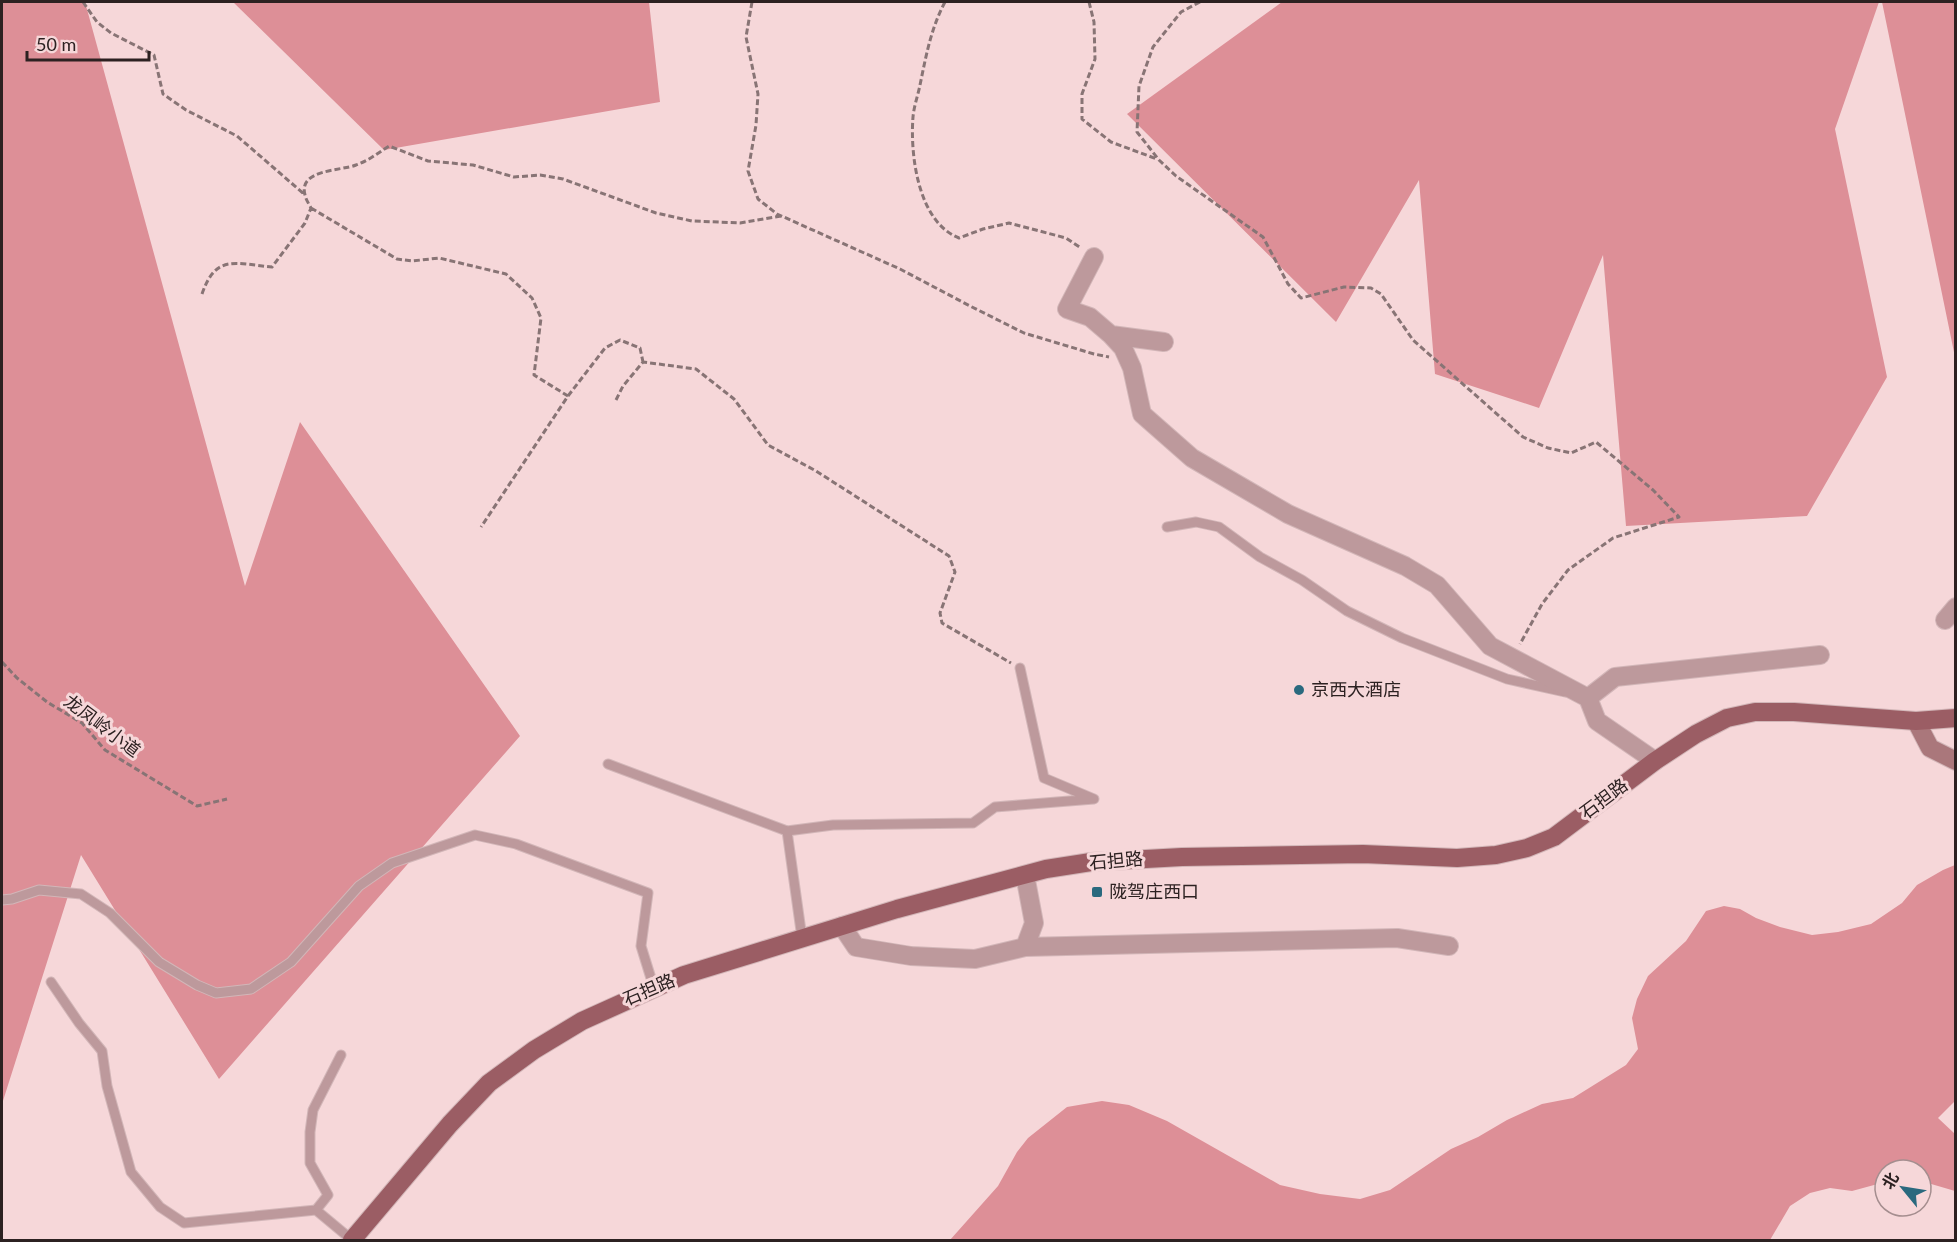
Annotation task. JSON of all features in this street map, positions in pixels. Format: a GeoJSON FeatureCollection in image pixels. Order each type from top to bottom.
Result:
{"type":"FeatureCollection","features":[{"type":"Feature","properties":{"kind":"main road","name":"石担路"},"geometry":{"type":"LineString","coordinates":[[352,1240],[450,1124],[489,1083],[534,1050],[582,1021],[684,975],[897,909],[1046,869],[1091,862],[1154,858],[1363,854],[1457,858],[1496,855],[1527,848],[1554,837],[1654,761],[1696,734],[1727,718],[1755,712],[1794,712],[1916,721],[1956,718]]}},
{"type":"Feature","properties":{"kind":"street"},"geometry":{"type":"LineString","coordinates":[[1094,257],[1067,309],[1090,317],[1123,348],[1132,368],[1142,414],[1192,458],[1288,514],[1405,566],[1437,585],[1490,646],[1588,698],[1597,721],[1654,761]]}},
{"type":"Feature","properties":{"kind":"street"},"geometry":{"type":"LineString","coordinates":[[1111,335],[1164,342]]}},
{"type":"Feature","properties":{"kind":"street"},"geometry":{"type":"LineString","coordinates":[[1588,698],[1615,678],[1820,655]]}},
{"type":"Feature","properties":{"kind":"street"},"geometry":{"type":"LineString","coordinates":[[1916,721],[1930,748],[1956,761]]}},
{"type":"Feature","properties":{"kind":"street"},"geometry":{"type":"LineString","coordinates":[[1025,875],[1034,923],[1025,947]]}},
{"type":"Feature","properties":{"kind":"street"},"geometry":{"type":"LineString","coordinates":[[842,926],[856,947],[911,956],[975,959],[1025,947],[1397,938],[1449,946]]}},
{"type":"Feature","properties":{"kind":"lane"},"geometry":{"type":"LineString","coordinates":[[1167,527],[1196,522],[1219,527],[1347,611],[1402,639],[1507,679],[1588,698]]}},
{"type":"Feature","properties":{"kind":"lane"},"geometry":{"type":"LineString","coordinates":[[608,764],[788,831],[832,825],[973,824],[995,807],[1094,799],[1044,778],[1020,668]]}},
{"type":"Feature","properties":{"kind":"lane"},"geometry":{"type":"LineString","coordinates":[[788,831],[802,938]]}},
{"type":"Feature","properties":{"kind":"lane"},"geometry":{"type":"LineString","coordinates":[[2,900],[39,890],[81,894],[110,913],[159,962],[197,985],[216,993],[251,989],[291,962],[359,886],[392,863],[475,835],[516,844],[648,893],[641,946],[654,988]]}},
{"type":"Feature","properties":{"kind":"lane"},"geometry":{"type":"LineString","coordinates":[[51,982],[79,1023],[102,1051],[107,1086],[131,1173],[160,1207],[184,1223],[316,1210],[352,1240]]}},
{"type":"Feature","properties":{"kind":"lane"},"geometry":{"type":"LineString","coordinates":[[316,1210],[328,1195],[310,1163],[313,1110],[341,1055]]}},
{"type":"Feature","properties":{"kind":"path"},"geometry":{"type":"LineString","coordinates":[[83,2],[97,22],[111,33],[154,56],[162,94],[186,110],[237,136],[304,194],[311,208],[397,259],[411,261],[439,258],[506,274],[532,298],[541,318],[534,375],[568,396]]}},
{"type":"Feature","properties":{"kind":"path"},"geometry":{"type":"LineString","coordinates":[[752,2],[746,37],[758,94],[756,125],[748,171],[758,199],[781,216],[900,268],[1024,333],[1094,354],[1128,360]]}},
{"type":"Feature","properties":{"kind":"path"},"geometry":{"type":"LineString","coordinates":[[945,2],[935,20],[913,116],[915,161],[920,189],[933,218],[947,234],[958,238],[1009,223],[1066,238],[1094,257]]}},
{"type":"Feature","properties":{"kind":"path"},"geometry":{"type":"LineString","coordinates":[[1089,2],[1094,22],[1095,59],[1082,94],[1082,119],[1111,142],[1159,160]]}},
{"type":"Feature","properties":{"kind":"path"},"geometry":{"type":"LineString","coordinates":[[1200,2],[1180,12],[1153,47],[1139,86],[1137,132],[1159,160],[1176,176],[1263,237],[1288,284],[1301,298],[1344,287],[1371,288],[1381,294],[1413,340],[1523,437],[1548,448],[1571,453],[1596,442],[1653,490],[1679,517],[1613,538],[1568,570],[1542,604],[1512,658]]}},
{"type":"Feature","properties":{"kind":"path"},"geometry":{"type":"LineString","coordinates":[[304,194],[307,182],[317,174],[366,161],[389,146],[428,161],[473,165],[514,177],[540,176],[563,179],[656,213],[692,221],[740,223],[781,216]]}},
{"type":"Feature","properties":{"kind":"path"},"geometry":{"type":"LineString","coordinates":[[202,294],[208,278],[218,267],[229,263],[272,267],[305,223],[311,208]]}},
{"type":"Feature","properties":{"kind":"path"},"geometry":{"type":"LineString","coordinates":[[481,527],[568,396],[605,348],[620,340],[640,348],[642,362],[623,386],[616,400]]}},
{"type":"Feature","properties":{"kind":"path"},"geometry":{"type":"LineString","coordinates":[[642,362],[696,369],[734,399],[768,445],[816,471],[949,556],[956,572],[940,613],[942,623],[1020,668]]}},
{"type":"Feature","properties":{"kind":"path","name":"龙凤岭小道"},"geometry":{"type":"LineString","coordinates":[[2,662],[17,678],[47,702],[82,723],[105,750],[127,764],[153,777],[197,806],[226,800]]}},
{"type":"Feature","properties":{"kind":"shaded area"},"geometry":{"type":"Polygon","coordinates":[[[2,2],[85,2],[245,586],[300,422],[520,736],[219,1079],[81,855],[2,1104],[2,2]]]}},
{"type":"Feature","properties":{"kind":"shaded area"},"geometry":{"type":"Polygon","coordinates":[[[233,2],[649,2],[660,102],[384,150],[233,2]]]}},
{"type":"Feature","properties":{"kind":"shaded area"},"geometry":{"type":"Polygon","coordinates":[[[1282,2],[1879,2],[1835,129],[1887,377],[1807,516],[1626,526],[1603,255],[1539,408],[1435,374],[1419,180],[1336,322],[1127,114],[1282,2]]]}},
{"type":"Feature","properties":{"kind":"shaded area"},"geometry":{"type":"Polygon","coordinates":[[[1882,2],[1955,2],[1955,357],[1882,2]]]}},
{"type":"Feature","properties":{"kind":"shaded area"},"geometry":{"type":"Polygon","coordinates":[[[1955,865],[1955,1101],[1938,1118],[1955,1134],[1955,1191],[1933,1185],[1933,1158],[1873,1158],[1873,1185],[1852,1191],[1830,1188],[1810,1193],[1790,1206],[1770,1240],[950,1240],[998,1186],[1017,1152],[1028,1138],[1067,1107],[1102,1101],[1129,1105],[1167,1121],[1280,1185],[1320,1194],[1360,1199],[1390,1190],[1451,1149],[1542,1104],[1573,1098],[1626,1065],[1638,1049],[1632,1018],[1637,999],[1648,976],[1686,941],[1706,911],[1724,906],[1740,909],[1780,927],[1812,935],[1838,932],[1871,924],[1902,903],[1917,885],[1955,865]]]}},
{"type":"Feature","properties":{"kind":"place","name":"京西大酒店"},"geometry":{"type":"Point","coordinates":[1299,690]}},
{"type":"Feature","properties":{"kind":"place","name":"陇驾庄西口"},"geometry":{"type":"Point","coordinates":[1097,892]}}]}
